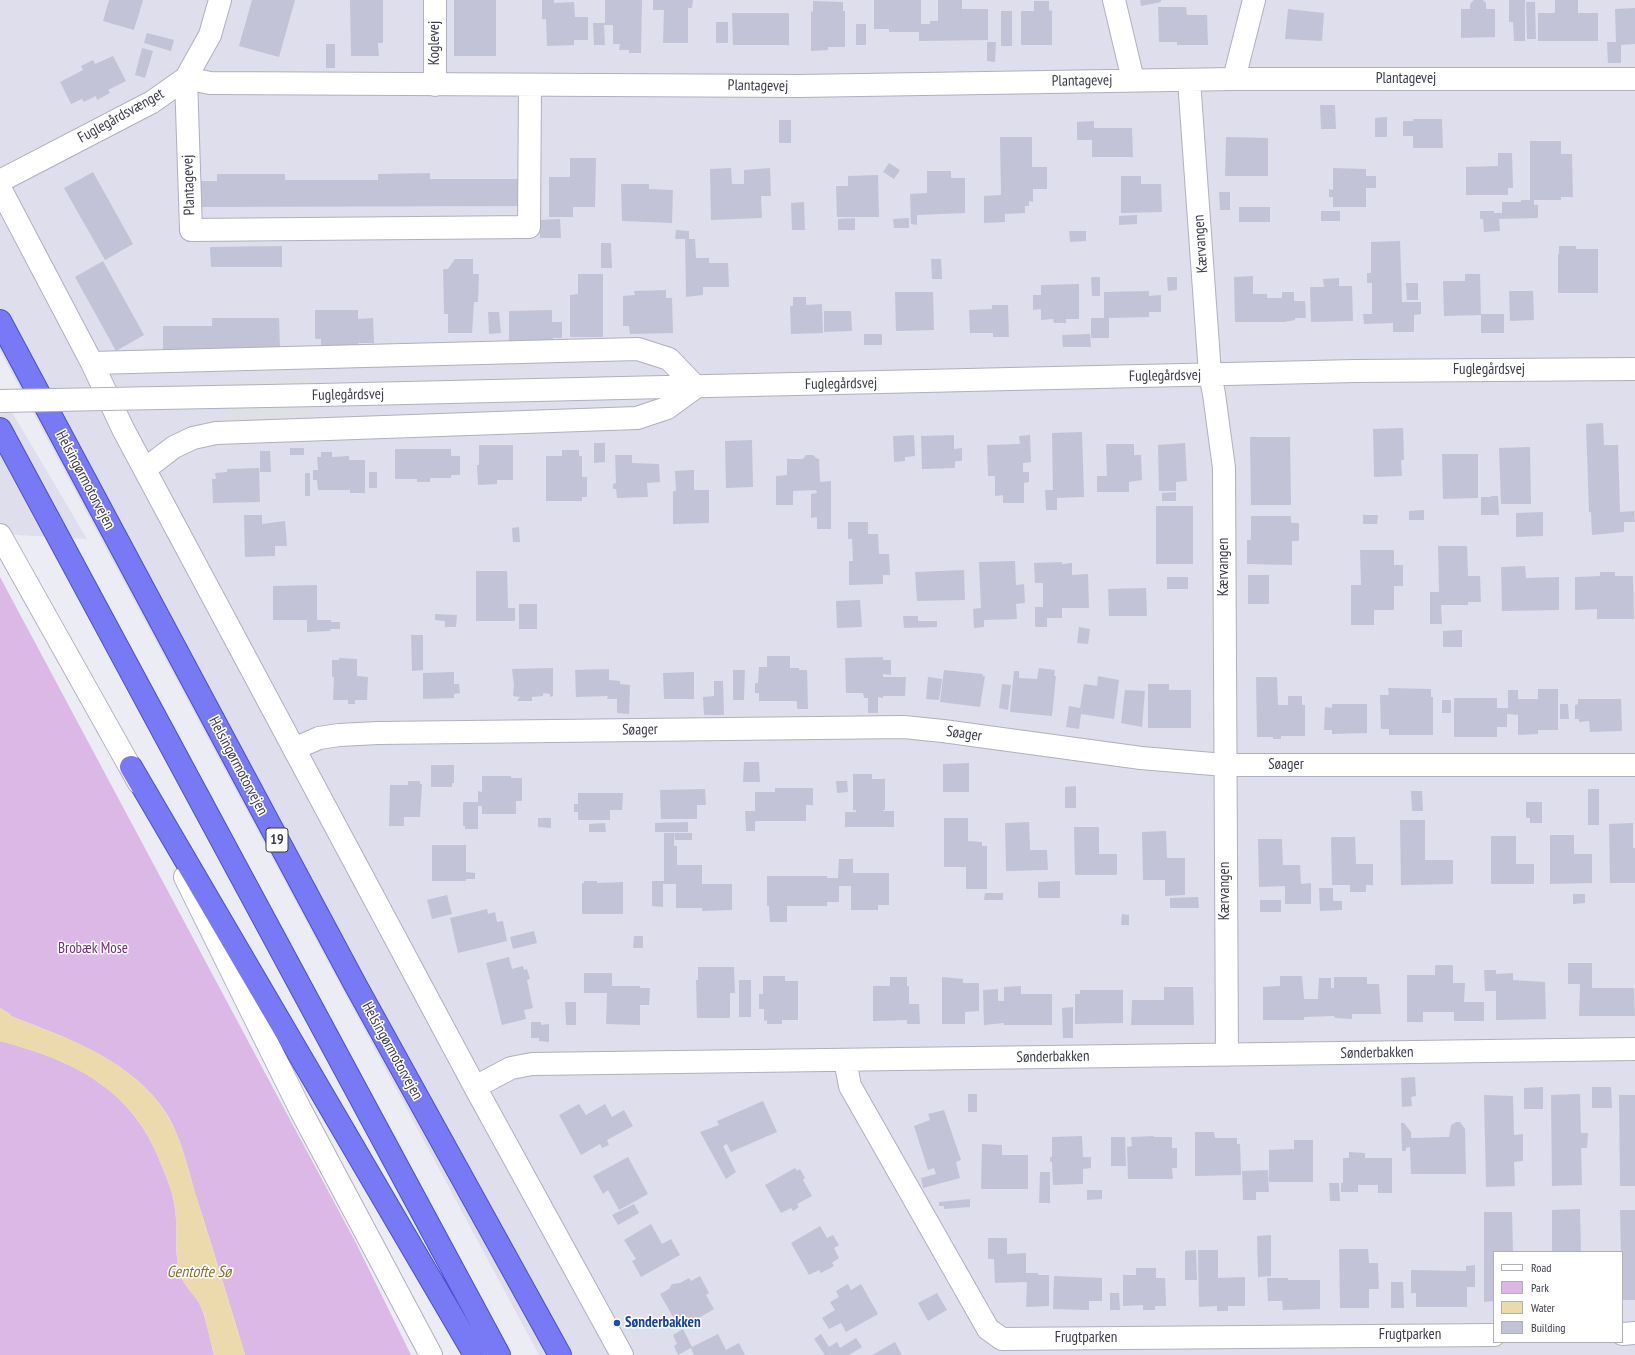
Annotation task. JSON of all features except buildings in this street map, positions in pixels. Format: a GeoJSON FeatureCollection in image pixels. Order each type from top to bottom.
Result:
{"type":"FeatureCollection","features":[{"type":"Feature","properties":{"kind":"highway","name":"Helsingørmotorvejen"},"geometry":{"type":"LineString","coordinates":[[0,322],[356,986],[560,1355]]}},
{"type":"Feature","properties":{"kind":"highway"},"geometry":{"type":"LineString","coordinates":[[0,429],[499,1355]]}},
{"type":"Feature","properties":{"kind":"highway"},"geometry":{"type":"LineString","coordinates":[[130,767],[475,1355]]}},
{"type":"Feature","properties":{"kind":"street","name":"Fuglegårdsvænget"},"geometry":{"type":"LineString","coordinates":[[0,181],[152,102],[186,78],[210,35],[220,0]]}},
{"type":"Feature","properties":{"kind":"street","name":"Koglevej"},"geometry":{"type":"LineString","coordinates":[[435,0],[435,85]]}},
{"type":"Feature","properties":{"kind":"street"},"geometry":{"type":"LineString","coordinates":[[1114,0],[1133,80]]}},
{"type":"Feature","properties":{"kind":"street"},"geometry":{"type":"LineString","coordinates":[[1234,79],[1254,0]]}},
{"type":"Feature","properties":{"kind":"street","name":"Plantagevej"},"geometry":{"type":"LineString","coordinates":[[530,86],[529,227],[191,230],[186,78],[210,83],[530,86],[799,86],[1234,79],[1635,79]]}},
{"type":"Feature","properties":{"kind":"street","name":"Kærvangen"},"geometry":{"type":"LineString","coordinates":[[1189,80],[1210,374],[1224,468],[1226,1055]]}},
{"type":"Feature","properties":{"kind":"street"},"geometry":{"type":"LineString","coordinates":[[0,188],[92,363],[124,429],[294,749],[475,1087],[622,1355]]}},
{"type":"Feature","properties":{"kind":"street"},"geometry":{"type":"LineString","coordinates":[[92,363],[638,349],[668,359],[696,387],[667,408],[637,418],[216,433],[193,438],[174,446],[145,469]]}},
{"type":"Feature","properties":{"kind":"street","name":"Fuglegårdsvej"},"geometry":{"type":"LineString","coordinates":[[0,401],[696,387],[1210,374],[1635,369]]}},
{"type":"Feature","properties":{"kind":"street"},"geometry":{"type":"LineString","coordinates":[[0,535],[130,767],[300,1109],[431,1355]]}},
{"type":"Feature","properties":{"kind":"street","name":"Søager"},"geometry":{"type":"LineString","coordinates":[[294,749],[320,738],[339,735],[378,733],[904,727],[1141,758],[1225,765],[1635,765]]}},
{"type":"Feature","properties":{"kind":"street","name":"Sønderbakken"},"geometry":{"type":"LineString","coordinates":[[475,1087],[511,1068],[532,1064],[1635,1049]]}},
{"type":"Feature","properties":{"kind":"street","name":"Frugtparken"},"geometry":{"type":"LineString","coordinates":[[845,1060],[850,1086],[988,1329],[1002,1339],[1493,1335]]}},
{"type":"Feature","properties":{"kind":"street"},"geometry":{"type":"LineString","coordinates":[[1623,1334],[1635,1333]]}},
{"type":"Feature","properties":{"kind":"shaded area"},"geometry":{"type":"Polygon","coordinates":[[[0,0],[1635,0],[1635,1355],[539,1355],[0,351],[0,0]]]}},
{"type":"Feature","properties":{"kind":"shaded area"},"geometry":{"type":"Polygon","coordinates":[[[313,377],[314,421],[228,423],[227,380],[313,377]]]}},
{"type":"Feature","properties":{"kind":"shaded area"},"geometry":{"type":"Polygon","coordinates":[[[0,392],[87,539],[0,534],[0,392]]]}},
{"type":"Feature","properties":{"kind":"green space","name":"Brobæk Mose"},"geometry":{"type":"Polygon","coordinates":[[[0,577],[356,1243],[411,1355],[245,1355],[177,1134],[161,1105],[137,1080],[104,1057],[74,1042],[11,1016],[0,1008],[0,577]]]}},
{"type":"Feature","properties":{"kind":"green space"},"geometry":{"type":"Polygon","coordinates":[[[0,1041],[54,1058],[78,1069],[100,1083],[119,1099],[136,1118],[151,1142],[170,1189],[176,1217],[177,1255],[180,1275],[199,1303],[206,1321],[214,1355],[0,1355],[0,1041]]]}},
{"type":"Feature","properties":{"kind":"water","name":"Gentofte Sø"},"geometry":{"type":"Polygon","coordinates":[[[0,1008],[11,1016],[59,1035],[104,1057],[137,1080],[161,1105],[173,1126],[181,1146],[245,1355],[214,1355],[206,1321],[199,1303],[180,1275],[177,1255],[176,1217],[170,1189],[151,1142],[136,1118],[119,1099],[100,1083],[78,1069],[54,1058],[0,1041],[0,1008]]]}},
{"type":"Feature","properties":{"kind":"place","name":"Sønderbakken"},"geometry":{"type":"Point","coordinates":[617,1323]}}]}
